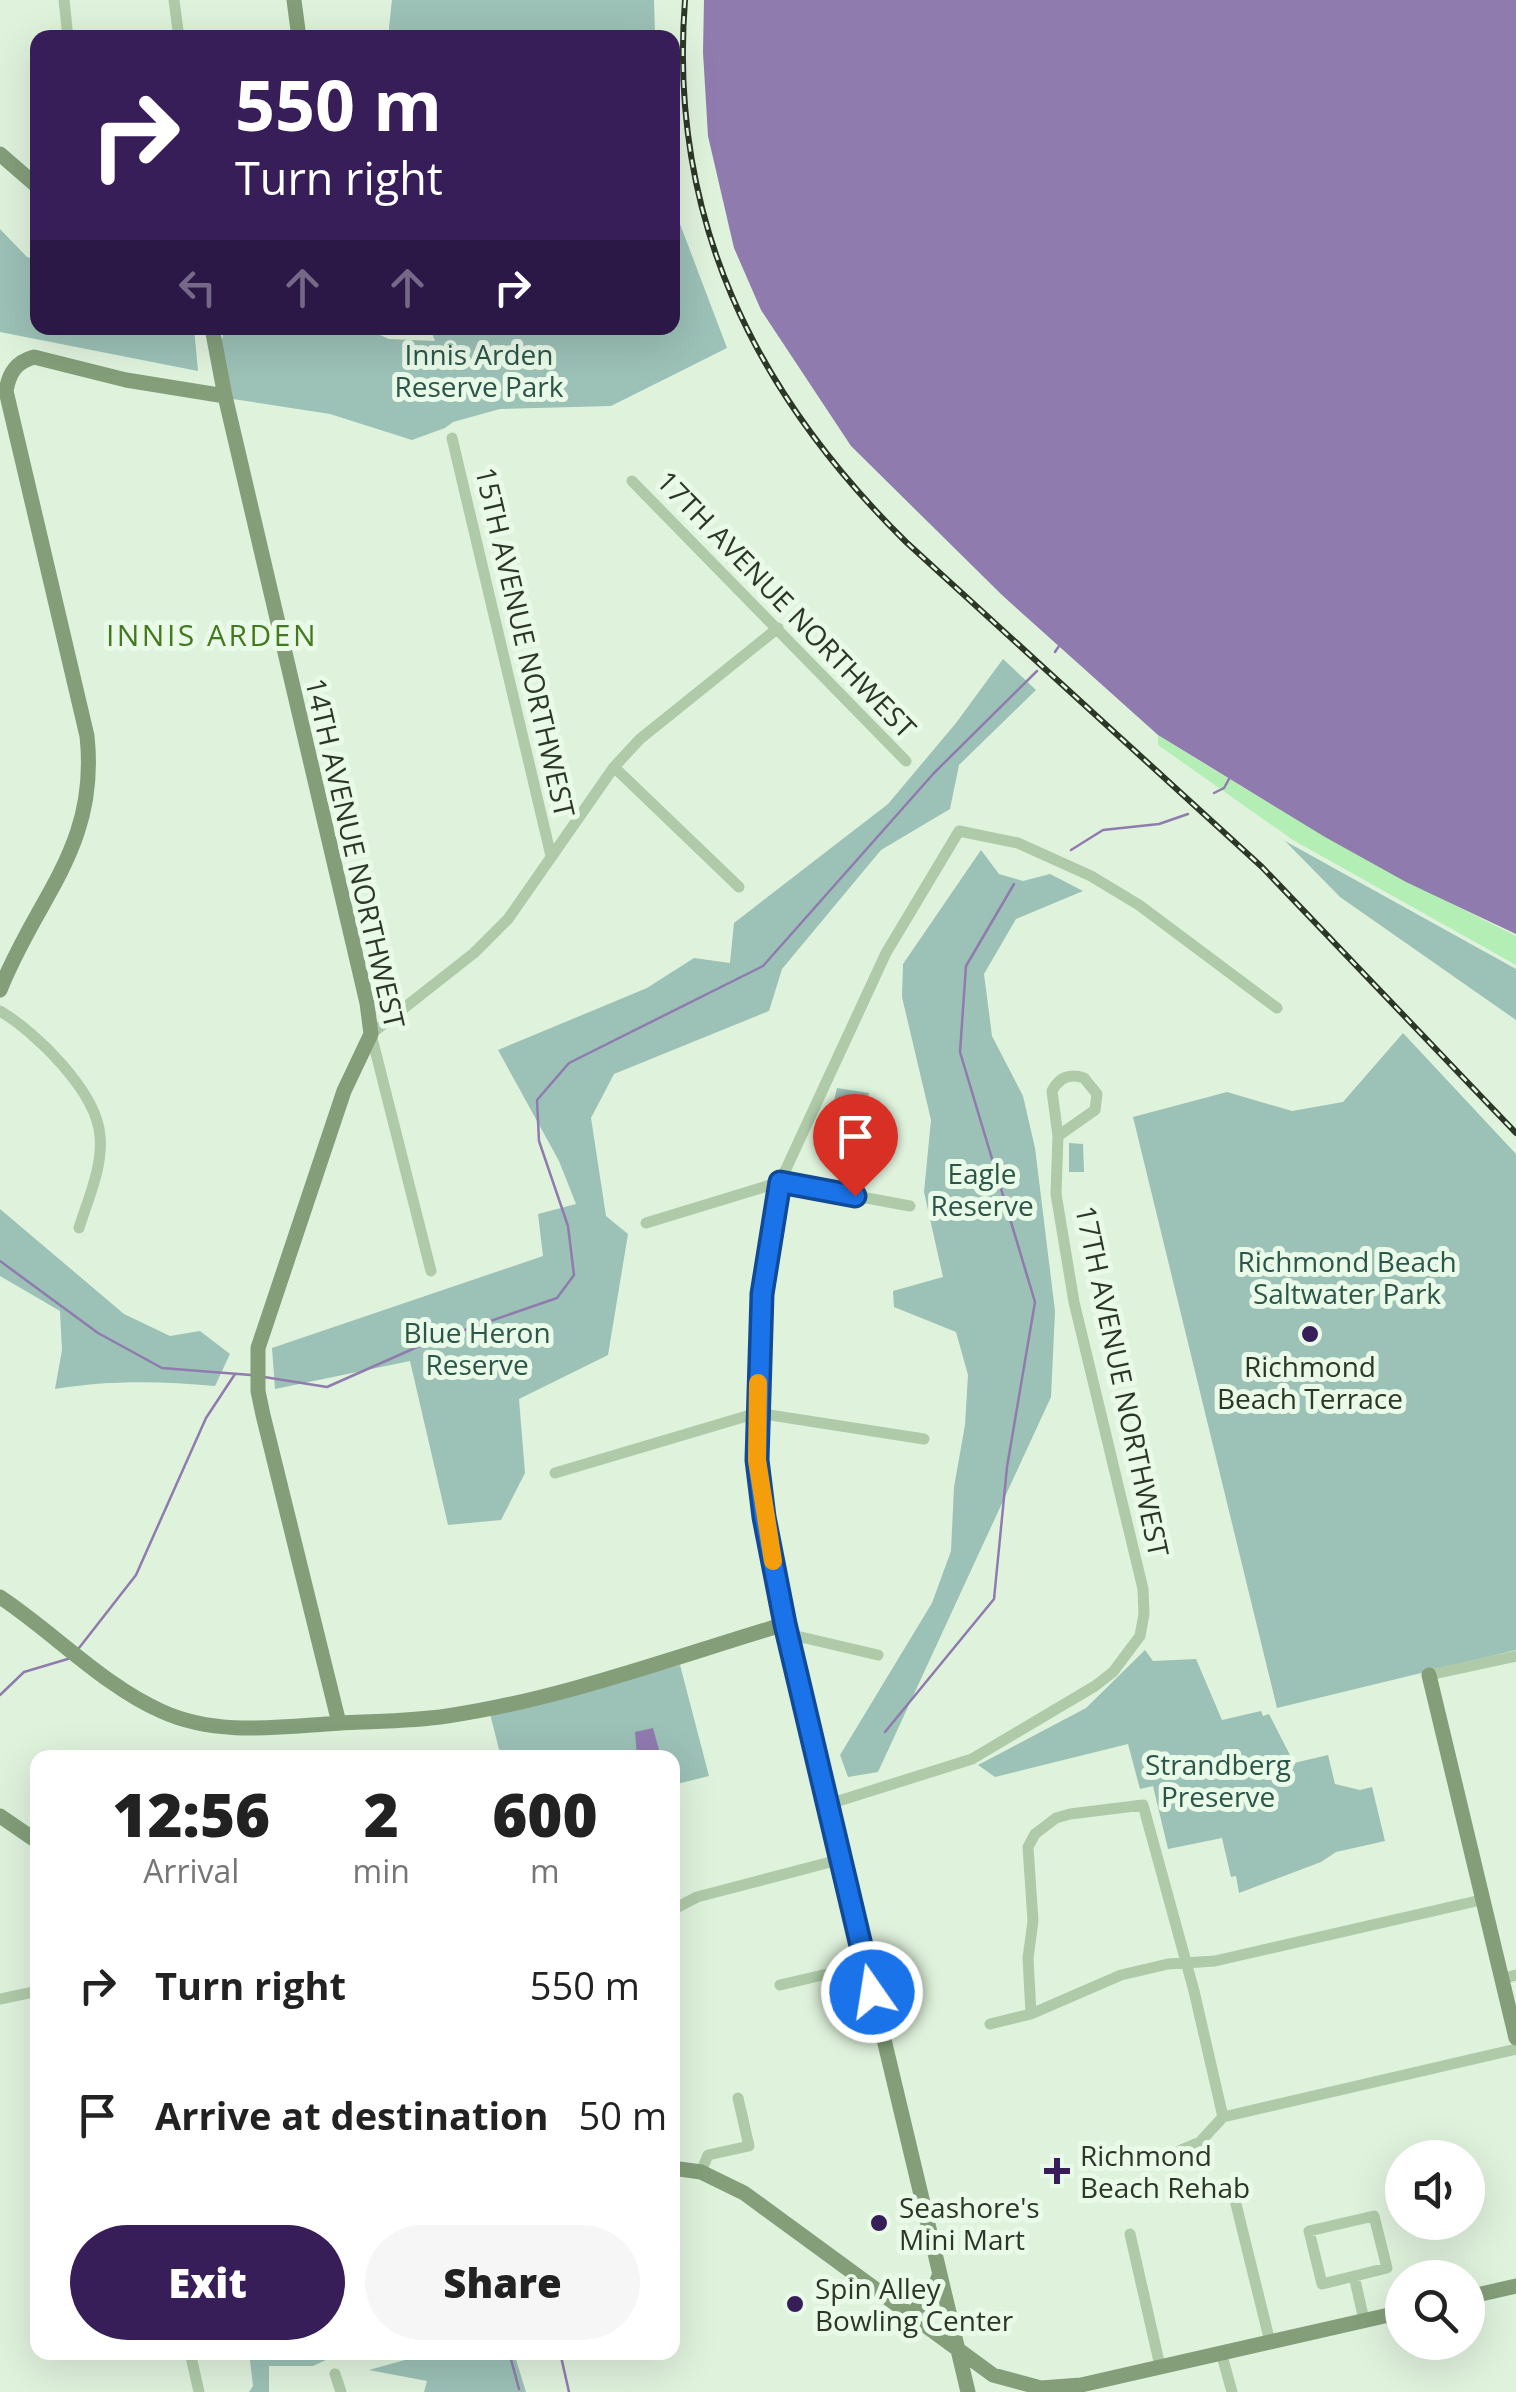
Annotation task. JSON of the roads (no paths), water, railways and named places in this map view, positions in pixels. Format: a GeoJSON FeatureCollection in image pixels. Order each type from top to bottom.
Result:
{"type":"FeatureCollection","features":[{"type":"Feature","properties":{"kind":"street"},"geometry":{"type":"LineString","coordinates":[[64,0],[67,30]]}},
{"type":"Feature","properties":{"kind":"street"},"geometry":{"type":"LineString","coordinates":[[174,0],[179,30]]}},
{"type":"Feature","properties":{"kind":"street"},"geometry":{"type":"LineString","coordinates":[[294,0],[298,30]]}},
{"type":"Feature","properties":{"kind":"street"},"geometry":{"type":"LineString","coordinates":[[0,154],[30,180]]}},
{"type":"Feature","properties":{"kind":"street","name":"14TH AVENUE NORTHWEST"},"geometry":{"type":"LineString","coordinates":[[213,335],[372,1034],[430,1271]]}},
{"type":"Feature","properties":{"kind":"street"},"geometry":{"type":"LineString","coordinates":[[0,990],[74,844],[88,795],[90,766],[87,736],[6,391],[14,368],[34,356],[126,380],[225,396]]}},
{"type":"Feature","properties":{"kind":"street","name":"15TH AVENUE NORTHWEST"},"geometry":{"type":"LineString","coordinates":[[452,438],[552,856]]}},
{"type":"Feature","properties":{"kind":"street","name":"17TH AVENUE NORTHWEST"},"geometry":{"type":"LineString","coordinates":[[632,481],[906,762]]}},
{"type":"Feature","properties":{"kind":"street"},"geometry":{"type":"LineString","coordinates":[[339,1723],[263,1415],[257,1369],[264,1328],[338,1108],[372,1034],[508,919],[614,766],[640,739],[778,628]]}},
{"type":"Feature","properties":{"kind":"street","name":"15TH AVENUE NORTHWEST"},"geometry":{"type":"LineString","coordinates":[[614,766],[739,886]]}},
{"type":"Feature","properties":{"kind":"street"},"geometry":{"type":"LineString","coordinates":[[968,2392],[786,1629],[764,1517],[757,1460],[762,1294],[780,1182],[886,953],[959,831],[1018,844],[1091,876],[1139,905],[1277,1008]]}},
{"type":"Feature","properties":{"kind":"street"},"geometry":{"type":"LineString","coordinates":[[0,1011],[18,1022],[56,1060],[80,1087],[94,1113],[100,1136],[98,1164],[79,1228]]}},
{"type":"Feature","properties":{"kind":"street","name":"17TH AVENUE NORTHWEST"},"geometry":{"type":"LineString","coordinates":[[829,1804],[941,1772],[1003,1743],[1113,1672],[1140,1636],[1143,1589],[1074,1302],[1056,1194],[1058,1136],[1052,1091],[1068,1076],[1084,1078],[1095,1089],[1097,1105],[1092,1114],[1058,1136]]}},
{"type":"Feature","properties":{"kind":"street"},"geometry":{"type":"LineString","coordinates":[[646,1223],[780,1182],[910,1206]]}},
{"type":"Feature","properties":{"kind":"street"},"geometry":{"type":"LineString","coordinates":[[555,1473],[757,1412],[924,1439]]}},
{"type":"Feature","properties":{"kind":"street"},"geometry":{"type":"LineString","coordinates":[[0,1597],[133,1696],[182,1720],[236,1728],[390,1722],[483,1709],[786,1629],[878,1655]]}},
{"type":"Feature","properties":{"kind":"street"},"geometry":{"type":"LineString","coordinates":[[1516,1656],[1429,1675],[1481,1900],[1508,1977],[1516,2038]]}},
{"type":"Feature","properties":{"kind":"street"},"geometry":{"type":"LineString","coordinates":[[1031,2014],[1028,1958],[1033,1921],[1028,1847],[1035,1834],[1056,1818],[1143,1805],[1223,2116]]}},
{"type":"Feature","properties":{"kind":"street"},"geometry":{"type":"LineString","coordinates":[[0,1816],[30,1837]]}},
{"type":"Feature","properties":{"kind":"street"},"geometry":{"type":"LineString","coordinates":[[680,1906],[697,1897],[842,1859]]}},
{"type":"Feature","properties":{"kind":"street"},"geometry":{"type":"LineString","coordinates":[[990,2024],[1031,2014],[1120,1975],[1168,1964],[1187,1965],[1481,1900]]}},
{"type":"Feature","properties":{"kind":"street"},"geometry":{"type":"LineString","coordinates":[[780,1986],[866,1965]]}},
{"type":"Feature","properties":{"kind":"street"},"geometry":{"type":"LineString","coordinates":[[0,1999],[30,1993]]}},
{"type":"Feature","properties":{"kind":"street"},"geometry":{"type":"LineString","coordinates":[[1181,2150],[1200,2142],[1223,2116],[1516,2048]]}},
{"type":"Feature","properties":{"kind":"street"},"geometry":{"type":"LineString","coordinates":[[702,2172],[708,2155],[749,2146],[738,2098]]}},
{"type":"Feature","properties":{"kind":"street"},"geometry":{"type":"LineString","coordinates":[[680,2169],[702,2172],[744,2193],[993,2375],[1040,2388],[1080,2385],[1385,2316]]}},
{"type":"Feature","properties":{"kind":"street"},"geometry":{"type":"LineString","coordinates":[[1235,2200],[1270,2342]]}},
{"type":"Feature","properties":{"kind":"street"},"geometry":{"type":"LineString","coordinates":[[1374,2216],[1386,2268],[1354,2276],[1322,2284],[1309,2231],[1374,2216]]}},
{"type":"Feature","properties":{"kind":"street"},"geometry":{"type":"LineString","coordinates":[[1130,2234],[1160,2366]]}},
{"type":"Feature","properties":{"kind":"street"},"geometry":{"type":"LineString","coordinates":[[909,2316],[932,2294],[939,2276]]}},
{"type":"Feature","properties":{"kind":"street"},"geometry":{"type":"LineString","coordinates":[[1354,2276],[1364,2320]]}},
{"type":"Feature","properties":{"kind":"street"},"geometry":{"type":"LineString","coordinates":[[1485,2293],[1516,2286]]}},
{"type":"Feature","properties":{"kind":"street"},"geometry":{"type":"LineString","coordinates":[[1222,2352],[1232,2392]]}},
{"type":"Feature","properties":{"kind":"street"},"geometry":{"type":"LineString","coordinates":[[192,2360],[199,2392]]}},
{"type":"Feature","properties":{"kind":"street"},"geometry":{"type":"LineString","coordinates":[[336,2374],[340,2392]]}},
{"type":"Feature","properties":{"kind":"street"},"geometry":{"type":"LineString","coordinates":[[978,2392],[993,2375]]}},
{"type":"Feature","properties":{"kind":"waterway"},"geometry":{"type":"LineString","coordinates":[[1055,652],[1059,646]]}},
{"type":"Feature","properties":{"kind":"waterway"},"geometry":{"type":"LineString","coordinates":[[264,1377],[327,1387],[424,1344],[557,1298],[574,1275],[568,1226],[539,1141],[537,1100],[569,1063],[763,966],[934,773],[1037,671]]}},
{"type":"Feature","properties":{"kind":"waterway"},"geometry":{"type":"LineString","coordinates":[[1214,793],[1224,788],[1229,779]]}},
{"type":"Feature","properties":{"kind":"waterway"},"geometry":{"type":"LineString","coordinates":[[1071,850],[1103,830],[1159,824],[1188,814]]}},
{"type":"Feature","properties":{"kind":"waterway"},"geometry":{"type":"LineString","coordinates":[[885,1732],[994,1599],[1007,1467],[1035,1302],[960,1052],[966,966],[1014,884]]}},
{"type":"Feature","properties":{"kind":"waterway"},"geometry":{"type":"LineString","coordinates":[[0,1261],[98,1333],[162,1368],[251,1375]]}},
{"type":"Feature","properties":{"kind":"waterway"},"geometry":{"type":"LineString","coordinates":[[79,1648],[136,1575],[206,1418],[235,1374]]}},
{"type":"Feature","properties":{"kind":"waterway"},"geometry":{"type":"LineString","coordinates":[[0,1695],[24,1672],[71,1658]]}},
{"type":"Feature","properties":{"kind":"waterway"},"geometry":{"type":"LineString","coordinates":[[511,2360],[519,2389]]}},
{"type":"Feature","properties":{"kind":"waterway"},"geometry":{"type":"LineString","coordinates":[[562,2360],[569,2392]]}},
{"type":"Feature","properties":{"kind":"railway"},"geometry":{"type":"LineString","coordinates":[[685,0],[683,80],[691,156],[707,228],[732,296],[765,362],[805,425],[852,485],[906,542],[1262,867],[1516,1133]]}},
{"type":"Feature","properties":{"kind":"place","name":"Richmond Beach Terrace"},"geometry":{"type":"Point","coordinates":[1310,1334]}},
{"type":"Feature","properties":{"kind":"place","name":"Richmond Beach Rehab"},"geometry":{"type":"Point","coordinates":[1057,2171]}},
{"type":"Feature","properties":{"kind":"place","name":"Seashore's Mini Mart"},"geometry":{"type":"Point","coordinates":[879,2223]}},
{"type":"Feature","properties":{"kind":"place","name":"Spin Alley Bowling Center"},"geometry":{"type":"Point","coordinates":[795,2304]}},
{"type":"Feature","properties":{"kind":"district","name":"INNIS ARDEN"},"geometry":{"type":"Point","coordinates":[212,634]}},
{"type":"Feature","properties":{"kind":"park label","name":"Innis Arden Reserve Park"},"geometry":{"type":"Point","coordinates":[479,370]}},
{"type":"Feature","properties":{"kind":"park label","name":"Eagle Reserve"},"geometry":{"type":"Point","coordinates":[982,1189]}},
{"type":"Feature","properties":{"kind":"park label","name":"Richmond Beach Saltwater Park"},"geometry":{"type":"Point","coordinates":[1347,1277]}},
{"type":"Feature","properties":{"kind":"park label","name":"Blue Heron Reserve"},"geometry":{"type":"Point","coordinates":[477,1348]}},
{"type":"Feature","properties":{"kind":"park label","name":"Strandberg Preserve"},"geometry":{"type":"Point","coordinates":[1218,1780]}}]}
